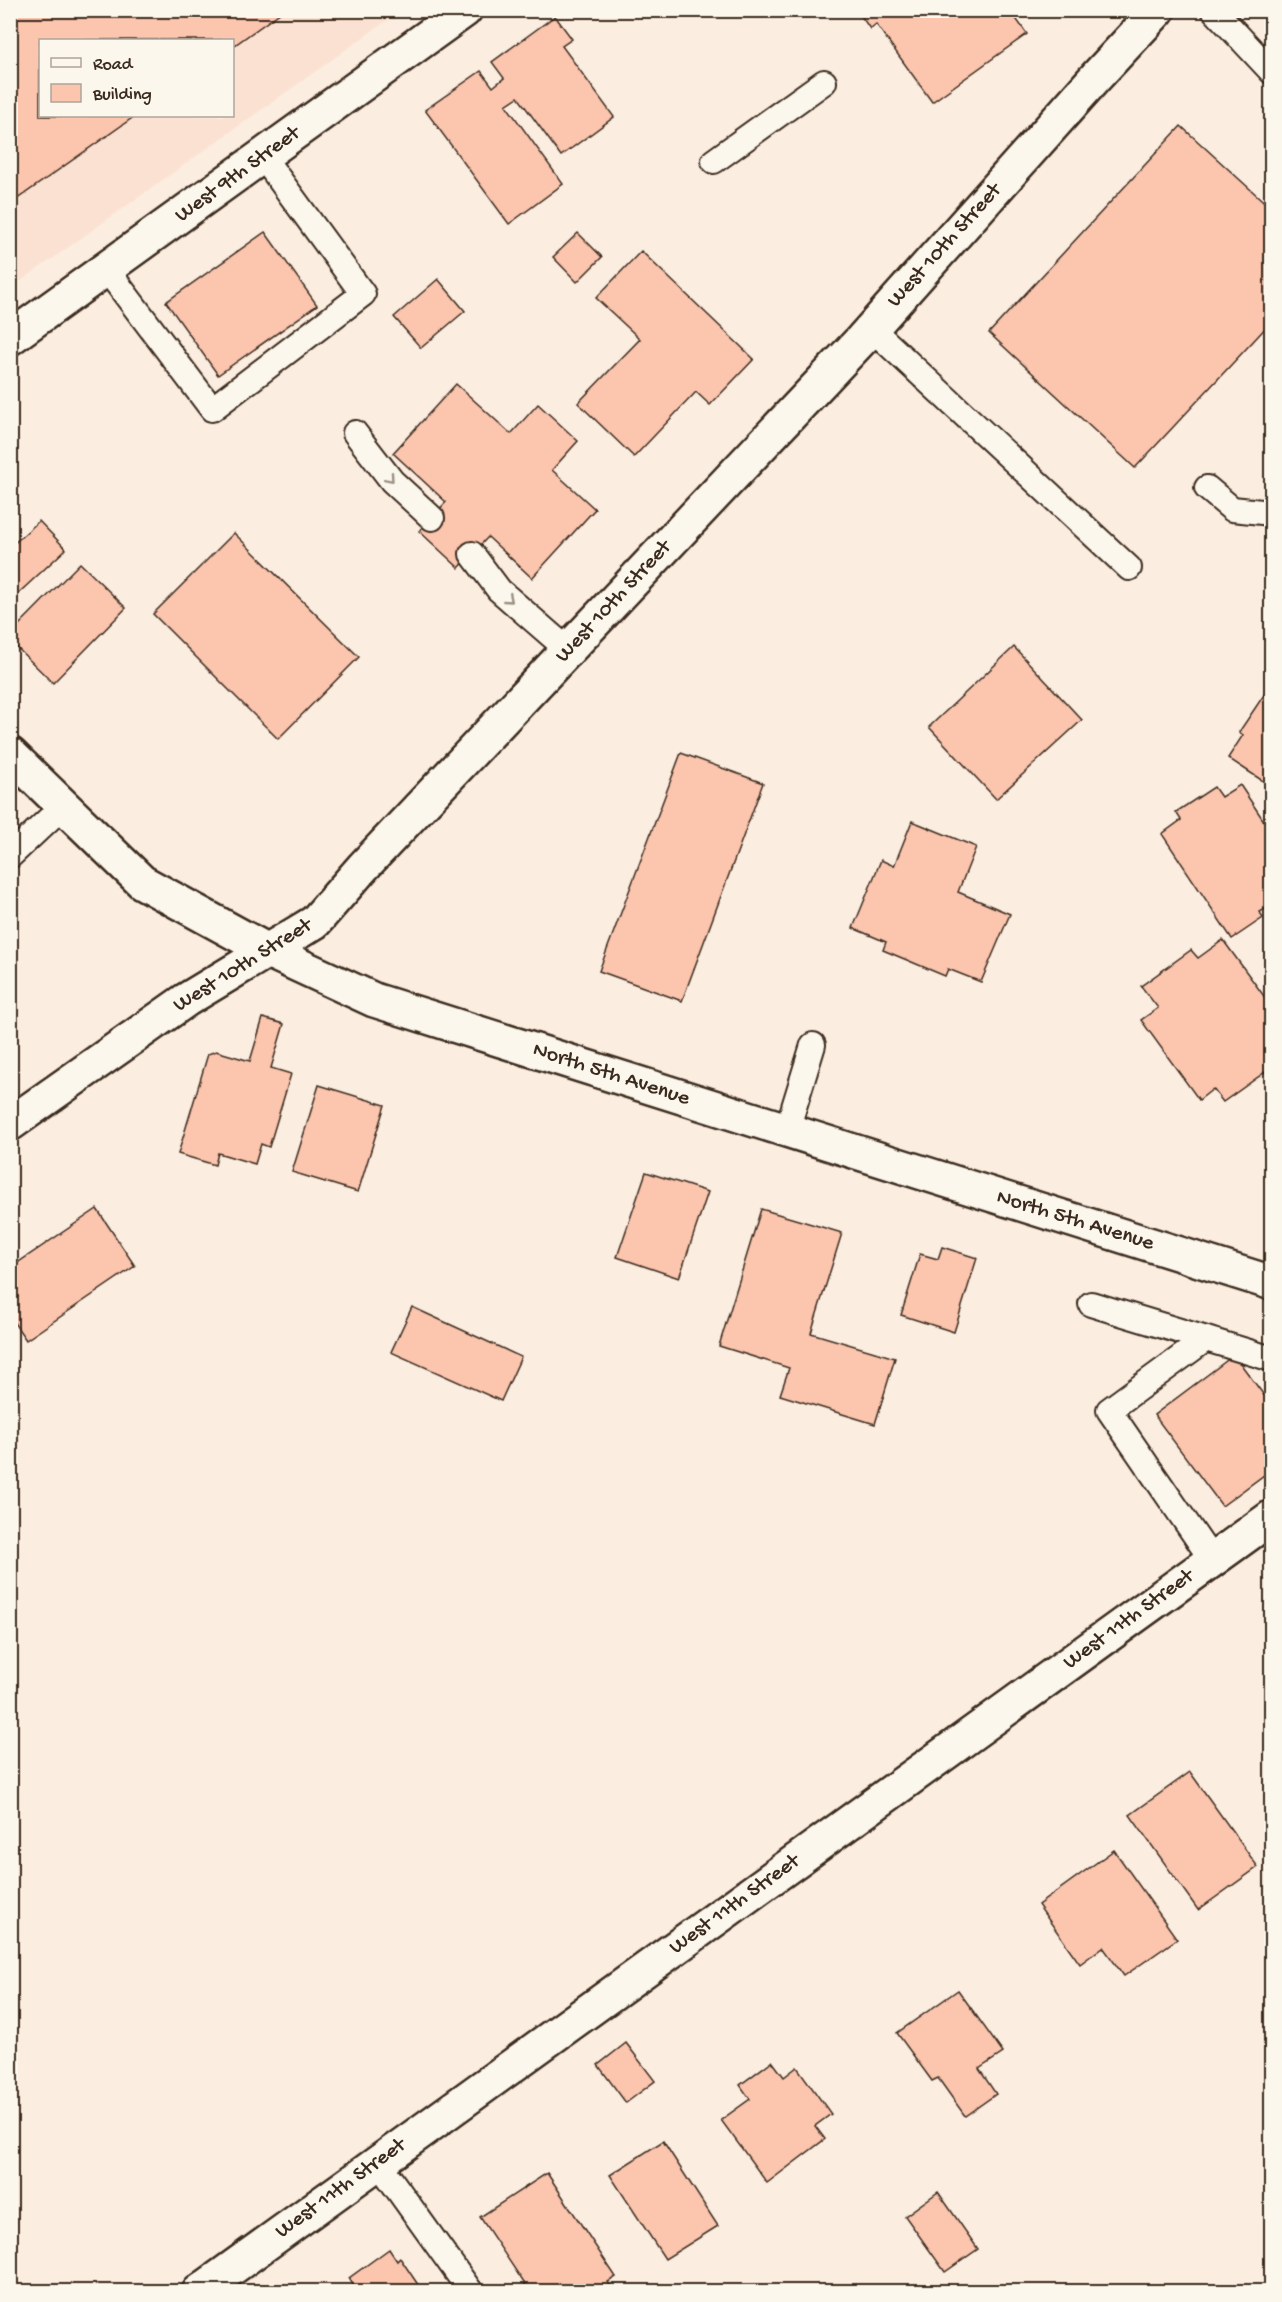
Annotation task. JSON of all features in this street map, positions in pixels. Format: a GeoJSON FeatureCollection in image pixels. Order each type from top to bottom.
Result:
{"type":"FeatureCollection","features":[{"type":"Feature","properties":{"kind":"street","name":"West 9th Street"},"geometry":{"type":"LineString","coordinates":[[10,338],[465,10]]}},
{"type":"Feature","properties":{"kind":"street","name":"West 10th Street"},"geometry":{"type":"LineString","coordinates":[[10,1124],[186,1000],[315,922],[363,867],[871,328],[1158,10]]}},
{"type":"Feature","properties":{"kind":"street","name":"North 5th Avenue"},"geometry":{"type":"LineString","coordinates":[[10,754],[142,882],[268,951],[374,1000],[1272,1283]]}},
{"type":"Feature","properties":{"kind":"street","name":"West 11th Street"},"geometry":{"type":"LineString","coordinates":[[199,2292],[1272,1517]]}},
{"type":"Feature","properties":{"kind":"lane"},"geometry":{"type":"LineString","coordinates":[[1214,10],[1272,72]]}},
{"type":"Feature","properties":{"kind":"lane"},"geometry":{"type":"LineString","coordinates":[[714,161],[824,82]]}},
{"type":"Feature","properties":{"kind":"lane"},"geometry":{"type":"LineString","coordinates":[[106,270],[212,409],[363,294],[263,157]]}},
{"type":"Feature","properties":{"kind":"lane"},"geometry":{"type":"LineString","coordinates":[[871,328],[1130,568]]}},
{"type":"Feature","properties":{"kind":"lane"},"geometry":{"type":"LineString","coordinates":[[355,433],[392,481],[432,518]]}},
{"type":"Feature","properties":{"kind":"lane"},"geometry":{"type":"LineString","coordinates":[[1207,488],[1232,509],[1272,513]]}},
{"type":"Feature","properties":{"kind":"lane"},"geometry":{"type":"LineString","coordinates":[[472,554],[499,590],[568,650]]}},
{"type":"Feature","properties":{"kind":"lane"},"geometry":{"type":"LineString","coordinates":[[10,856],[64,805]]}},
{"type":"Feature","properties":{"kind":"lane"},"geometry":{"type":"LineString","coordinates":[[787,1130],[813,1045]]}},
{"type":"Feature","properties":{"kind":"lane"},"geometry":{"type":"LineString","coordinates":[[1091,1304],[1272,1359]]}},
{"type":"Feature","properties":{"kind":"lane"},"geometry":{"type":"LineString","coordinates":[[1206,1339],[1109,1410],[1212,1560]]}},
{"type":"Feature","properties":{"kind":"lane"},"geometry":{"type":"LineString","coordinates":[[378,2162],[471,2292]]}},
{"type":"Feature","properties":{"kind":"shaded area"},"geometry":{"type":"Polygon","coordinates":[[[11,11],[400,11],[11,288],[11,11]]]}},
{"type":"Feature","properties":{"kind":"building"},"geometry":{"type":"Polygon","coordinates":[[[10,10],[284,10],[234,46],[234,39],[39,39],[39,117],[134,117],[10,204],[10,10]]]}},
{"type":"Feature","properties":{"kind":"building"},"geometry":{"type":"Polygon","coordinates":[[[857,10],[1010,10],[1027,34],[932,102],[876,24],[870,29],[857,10]]]}},
{"type":"Feature","properties":{"kind":"building"},"geometry":{"type":"Polygon","coordinates":[[[555,16],[572,39],[562,46],[614,117],[561,156],[518,97],[506,105],[563,184],[509,224],[425,110],[481,71],[493,87],[504,78],[492,62],[555,16]]]}},
{"type":"Feature","properties":{"kind":"building"},"geometry":{"type":"Polygon","coordinates":[[[1181,126],[1272,209],[1272,321],[1135,468],[989,333],[1181,126]]]}},
{"type":"Feature","properties":{"kind":"building"},"geometry":{"type":"Polygon","coordinates":[[[265,232],[317,305],[218,375],[166,302],[265,232]]]}},
{"type":"Feature","properties":{"kind":"building"},"geometry":{"type":"Polygon","coordinates":[[[578,233],[602,257],[577,282],[553,257],[578,233]]]}},
{"type":"Feature","properties":{"kind":"building"},"geometry":{"type":"Polygon","coordinates":[[[641,251],[754,359],[710,405],[696,392],[634,457],[578,403],[640,339],[596,298],[641,251]]]}},
{"type":"Feature","properties":{"kind":"building"},"geometry":{"type":"Polygon","coordinates":[[[438,279],[465,311],[421,348],[394,317],[438,279]]]}},
{"type":"Feature","properties":{"kind":"building"},"geometry":{"type":"Polygon","coordinates":[[[456,384],[511,434],[538,404],[578,441],[552,470],[595,509],[532,578],[488,537],[459,568],[419,531],[446,502],[393,453],[456,384]]]}},
{"type":"Feature","properties":{"kind":"building"},"geometry":{"type":"Polygon","coordinates":[[[39,521],[66,549],[10,601],[10,547],[39,521]]]}},
{"type":"Feature","properties":{"kind":"building"},"geometry":{"type":"Polygon","coordinates":[[[234,533],[359,657],[278,739],[153,614],[234,533]]]}},
{"type":"Feature","properties":{"kind":"building"},"geometry":{"type":"Polygon","coordinates":[[[80,563],[126,608],[53,683],[10,641],[10,634],[80,563]]]}},
{"type":"Feature","properties":{"kind":"building"},"geometry":{"type":"Polygon","coordinates":[[[1014,647],[1082,720],[996,799],[929,727],[1014,647]]]}},
{"type":"Feature","properties":{"kind":"building"},"geometry":{"type":"Polygon","coordinates":[[[1272,683],[1272,787],[1228,758],[1243,735],[1239,732],[1272,683]]]}},
{"type":"Feature","properties":{"kind":"building"},"geometry":{"type":"Polygon","coordinates":[[[681,753],[763,783],[682,1001],[599,971],[681,753]]]}},
{"type":"Feature","properties":{"kind":"building"},"geometry":{"type":"Polygon","coordinates":[[[1240,785],[1272,833],[1272,905],[1260,912],[1263,918],[1232,939],[1162,834],[1181,820],[1176,812],[1214,787],[1221,797],[1240,785]]]}},
{"type":"Feature","properties":{"kind":"building"},"geometry":{"type":"Polygon","coordinates":[[[912,821],[976,847],[958,892],[1010,914],[981,982],[948,969],[945,976],[883,950],[886,942],[853,928],[881,860],[894,866],[912,821]]]}},
{"type":"Feature","properties":{"kind":"building"},"geometry":{"type":"Polygon","coordinates":[[[1223,940],[1272,1007],[1272,1046],[1265,1051],[1272,1059],[1272,1067],[1223,1102],[1213,1089],[1199,1100],[1141,1020],[1158,1008],[1141,986],[1191,950],[1198,958],[1223,940]]]}},
{"type":"Feature","properties":{"kind":"building"},"geometry":{"type":"Polygon","coordinates":[[[263,1018],[284,1024],[271,1068],[291,1074],[269,1147],[261,1144],[255,1164],[218,1153],[215,1165],[178,1154],[208,1054],[216,1051],[250,1061],[263,1018]]]}},
{"type":"Feature","properties":{"kind":"building"},"geometry":{"type":"Polygon","coordinates":[[[319,1085],[385,1105],[358,1192],[292,1172],[319,1085]]]}},
{"type":"Feature","properties":{"kind":"building"},"geometry":{"type":"Polygon","coordinates":[[[646,1172],[708,1192],[679,1278],[617,1257],[646,1172]]]}},
{"type":"Feature","properties":{"kind":"building"},"geometry":{"type":"Polygon","coordinates":[[[97,1209],[135,1266],[26,1340],[10,1317],[10,1268],[97,1209]]]}},
{"type":"Feature","properties":{"kind":"building"},"geometry":{"type":"Polygon","coordinates":[[[761,1209],[842,1233],[811,1333],[895,1358],[875,1424],[780,1395],[789,1368],[719,1346],[761,1209]]]}},
{"type":"Feature","properties":{"kind":"building"},"geometry":{"type":"Polygon","coordinates":[[[942,1247],[977,1258],[954,1332],[901,1315],[920,1254],[938,1259],[942,1247]]]}},
{"type":"Feature","properties":{"kind":"building"},"geometry":{"type":"Polygon","coordinates":[[[412,1307],[521,1357],[501,1401],[391,1352],[412,1307]]]}},
{"type":"Feature","properties":{"kind":"building"},"geometry":{"type":"Polygon","coordinates":[[[1234,1355],[1272,1406],[1272,1469],[1222,1506],[1154,1415],[1234,1355]]]}},
{"type":"Feature","properties":{"kind":"building"},"geometry":{"type":"Polygon","coordinates":[[[1190,1772],[1258,1867],[1198,1910],[1130,1815],[1190,1772]]]}},
{"type":"Feature","properties":{"kind":"building"},"geometry":{"type":"Polygon","coordinates":[[[1114,1850],[1177,1939],[1124,1976],[1103,1947],[1080,1964],[1038,1905],[1114,1850]]]}},
{"type":"Feature","properties":{"kind":"building"},"geometry":{"type":"Polygon","coordinates":[[[958,1990],[1003,2053],[979,2069],[996,2094],[965,2116],[938,2078],[932,2081],[897,2033],[958,1990]]]}},
{"type":"Feature","properties":{"kind":"building"},"geometry":{"type":"Polygon","coordinates":[[[626,2043],[655,2081],[626,2103],[598,2065],[626,2043]]]}},
{"type":"Feature","properties":{"kind":"building"},"geometry":{"type":"Polygon","coordinates":[[[772,2061],[784,2077],[797,2067],[831,2114],[815,2126],[825,2139],[767,2183],[721,2120],[750,2099],[740,2085],[772,2061]]]}},
{"type":"Feature","properties":{"kind":"building"},"geometry":{"type":"Polygon","coordinates":[[[663,2141],[718,2226],[665,2259],[610,2175],[663,2141]]]}},
{"type":"Feature","properties":{"kind":"building"},"geometry":{"type":"Polygon","coordinates":[[[547,2173],[616,2277],[608,2282],[614,2292],[530,2292],[480,2217],[547,2173]]]}},
{"type":"Feature","properties":{"kind":"building"},"geometry":{"type":"Polygon","coordinates":[[[938,2192],[978,2249],[945,2272],[905,2216],[938,2192]]]}},
{"type":"Feature","properties":{"kind":"building"},"geometry":{"type":"Polygon","coordinates":[[[389,2249],[397,2261],[400,2258],[423,2292],[354,2292],[356,2290],[349,2278],[389,2249]]]}}]}
